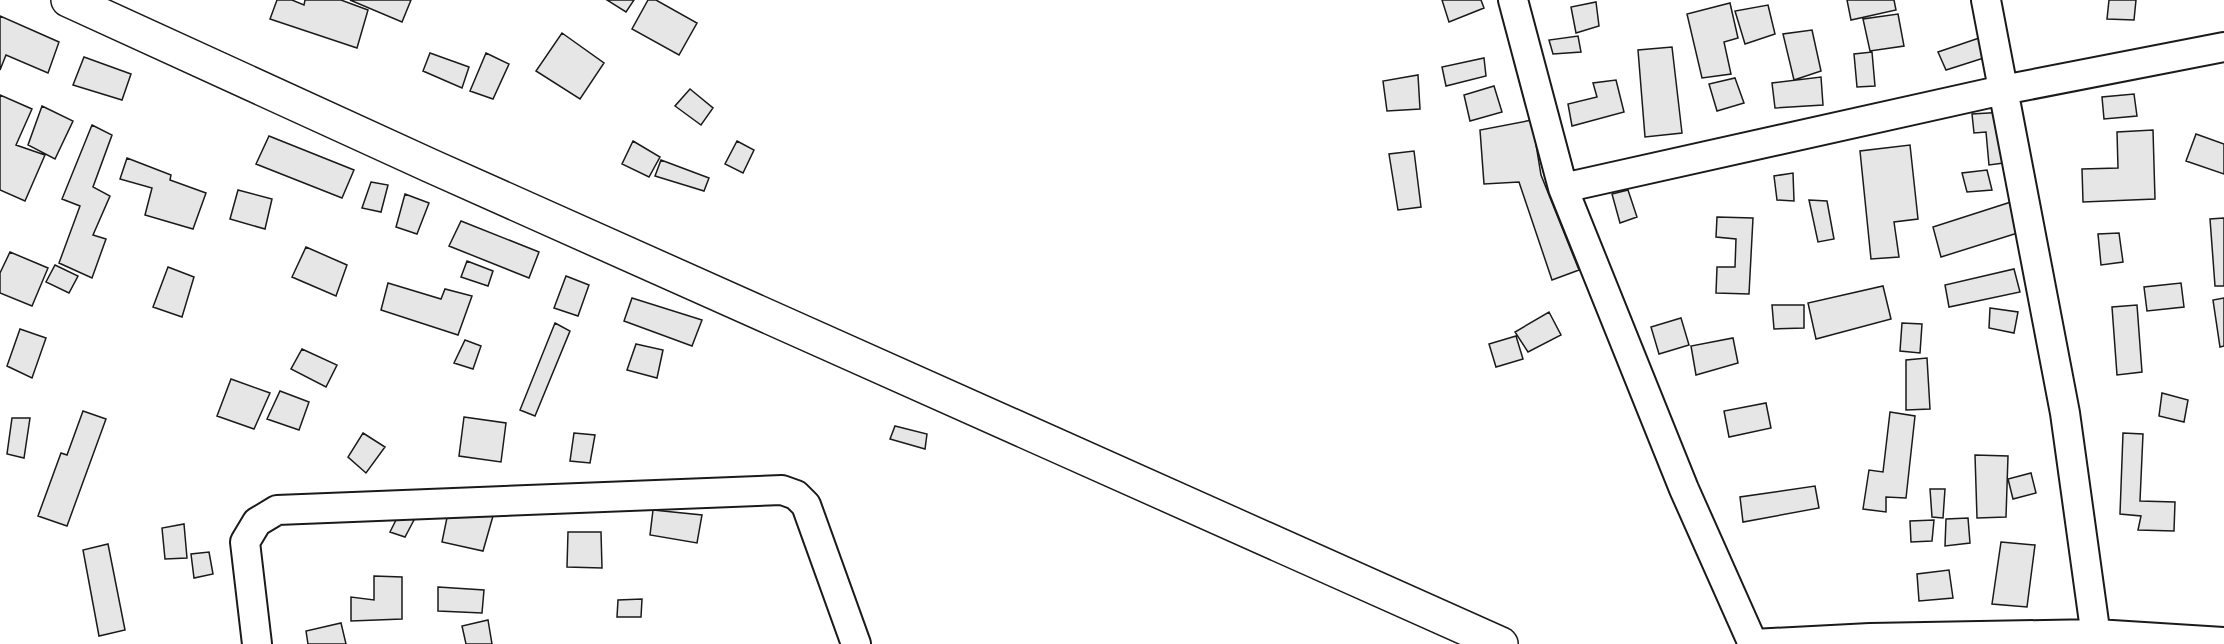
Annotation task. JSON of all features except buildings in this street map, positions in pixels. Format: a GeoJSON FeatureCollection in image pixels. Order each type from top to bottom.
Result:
{"type":"FeatureCollection","features":[{"type":"Feature","properties":{"kind":"highway"},"geometry":{"type":"LineString","coordinates":[[68,0],[431,166],[1501,644]]}},
{"type":"Feature","properties":{"kind":"street"},"geometry":{"type":"LineString","coordinates":[[1513,0],[1563,189],[1684,489],[1753,644],[1870,638],[2224,642]]}},
{"type":"Feature","properties":{"kind":"street"},"geometry":{"type":"LineString","coordinates":[[1986,0],[2065,413],[2096,639]]}},
{"type":"Feature","properties":{"kind":"street"},"geometry":{"type":"LineString","coordinates":[[1563,189],[2003,90],[2224,47]]}},
{"type":"Feature","properties":{"kind":"street"},"geometry":{"type":"LineString","coordinates":[[257,644],[245,542],[257,522],[277,510],[782,490],[796,495],[806,505],[856,644]]}}]}
